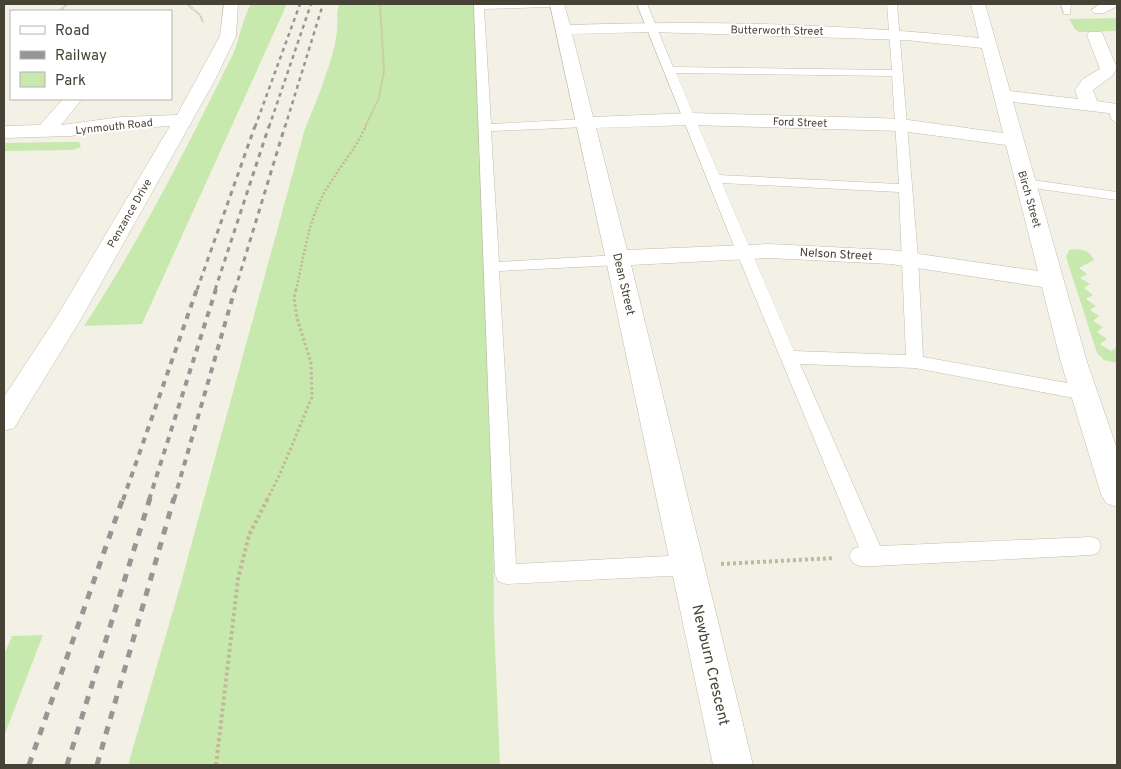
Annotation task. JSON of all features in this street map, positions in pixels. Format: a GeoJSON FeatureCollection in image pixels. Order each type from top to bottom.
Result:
{"type":"FeatureCollection","features":[{"type":"Feature","properties":{"kind":"street","name":"Dean Street"},"geometry":{"type":"LineString","coordinates":[[557,4],[688,565]]}},
{"type":"Feature","properties":{"kind":"street","name":"Birch Street"},"geometry":{"type":"LineString","coordinates":[[978,4],[1013,140],[1084,393]]}},
{"type":"Feature","properties":{"kind":"street","name":"Penzance Drive"},"geometry":{"type":"LineString","coordinates":[[4,420],[68,319],[223,47],[230,28],[226,6]]}},
{"type":"Feature","properties":{"kind":"street","name":"Butterworth Street"},"geometry":{"type":"LineString","coordinates":[[564,30],[651,27],[894,34],[989,44]]}},
{"type":"Feature","properties":{"kind":"street"},"geometry":{"type":"LineString","coordinates":[[1089,106],[1084,90],[1086,85],[1105,74],[1109,69],[1097,40],[1117,47]]}},
{"type":"Feature","properties":{"kind":"street"},"geometry":{"type":"LineString","coordinates":[[1002,95],[1089,106],[1116,114]]}},
{"type":"Feature","properties":{"kind":"street","name":"Lynmouth Road"},"geometry":{"type":"LineString","coordinates":[[46,131],[72,100]]}},
{"type":"Feature","properties":{"kind":"street","name":"Ford Street"},"geometry":{"type":"LineString","coordinates":[[586,123],[690,119],[901,125],[1013,140]]}},
{"type":"Feature","properties":{"kind":"street","name":"Lynmouth Road"},"geometry":{"type":"LineString","coordinates":[[4,132],[80,130],[121,124],[183,120]]}},
{"type":"Feature","properties":{"kind":"street","name":"Nelson Street"},"geometry":{"type":"LineString","coordinates":[[618,259],[743,251],[839,254],[911,258],[1052,281]]}},
{"type":"Feature","properties":{"kind":"street"},"geometry":{"type":"LineString","coordinates":[[1084,393],[1117,494]]}},
{"type":"Feature","properties":{"kind":"street","name":"Newburn Crescent"},"geometry":{"type":"LineString","coordinates":[[688,565],[733,765]]}},
{"type":"Feature","properties":{"kind":"lane"},"geometry":{"type":"LineString","coordinates":[[549,4],[479,5],[506,574],[688,565]]}},
{"type":"Feature","properties":{"kind":"lane"},"geometry":{"type":"LineString","coordinates":[[642,4],[788,357],[867,556],[1091,546]]}},
{"type":"Feature","properties":{"kind":"lane"},"geometry":{"type":"LineString","coordinates":[[892,4],[911,258],[916,362]]}},
{"type":"Feature","properties":{"kind":"lane"},"geometry":{"type":"LineString","coordinates":[[670,70],[897,73]]}},
{"type":"Feature","properties":{"kind":"lane"},"geometry":{"type":"LineString","coordinates":[[486,128],[586,123]]}},
{"type":"Feature","properties":{"kind":"lane"},"geometry":{"type":"LineString","coordinates":[[714,179],[906,188]]}},
{"type":"Feature","properties":{"kind":"lane"},"geometry":{"type":"LineString","coordinates":[[1025,183],[1117,196]]}},
{"type":"Feature","properties":{"kind":"lane"},"geometry":{"type":"LineString","coordinates":[[492,267],[618,259]]}},
{"type":"Feature","properties":{"kind":"lane"},"geometry":{"type":"LineString","coordinates":[[788,357],[916,362],[1084,393]]}},
{"type":"Feature","properties":{"kind":"path"},"geometry":{"type":"LineString","coordinates":[[216,765],[238,579],[249,535],[280,474],[312,397],[312,363],[297,318],[294,298],[316,210],[333,177],[360,139],[379,98],[384,71],[380,4]]}},
{"type":"Feature","properties":{"kind":"path"},"geometry":{"type":"LineString","coordinates":[[688,565],[867,556]]}},
{"type":"Feature","properties":{"kind":"green space"},"geometry":{"type":"Polygon","coordinates":[[[251,4],[287,4],[142,324],[84,326],[125,260],[181,158],[233,54],[245,16],[251,4]]]}},
{"type":"Feature","properties":{"kind":"green space"},"geometry":{"type":"Polygon","coordinates":[[[339,4],[476,4],[493,467],[494,622],[500,765],[128,765],[177,597],[304,132],[324,82],[332,55],[337,31],[339,4]]]}},
{"type":"Feature","properties":{"kind":"green space"},"geometry":{"type":"Polygon","coordinates":[[[1117,18],[1117,31],[1079,32],[1069,19],[1117,18]]]}},
{"type":"Feature","properties":{"kind":"green space"},"geometry":{"type":"Polygon","coordinates":[[[79,142],[81,147],[73,150],[4,151],[4,143],[79,142]]]}},
{"type":"Feature","properties":{"kind":"green space"},"geometry":{"type":"Polygon","coordinates":[[[1069,250],[1084,250],[1094,260],[1079,268],[1087,274],[1080,278],[1090,284],[1084,288],[1093,295],[1086,299],[1096,306],[1090,310],[1099,316],[1093,321],[1103,327],[1097,332],[1107,339],[1100,344],[1111,351],[1117,347],[1117,363],[1104,360],[1097,353],[1066,257],[1069,250]]]}},
{"type":"Feature","properties":{"kind":"green space"},"geometry":{"type":"Polygon","coordinates":[[[43,635],[4,736],[4,655],[12,636],[43,635]]]}},
{"type":"Feature","properties":{"kind":"railway"},"geometry":{"type":"LineString","coordinates":[[255,127],[300,4]]}},
{"type":"Feature","properties":{"kind":"railway"},"geometry":{"type":"LineString","coordinates":[[269,127],[311,4]]}},
{"type":"Feature","properties":{"kind":"railway"},"geometry":{"type":"LineString","coordinates":[[285,127],[323,4]]}},
{"type":"Feature","properties":{"kind":"railway"},"geometry":{"type":"LineString","coordinates":[[197,290],[255,126]]}},
{"type":"Feature","properties":{"kind":"railway"},"geometry":{"type":"LineString","coordinates":[[215,290],[269,126]]}},
{"type":"Feature","properties":{"kind":"railway"},"geometry":{"type":"LineString","coordinates":[[235,290],[285,126]]}},
{"type":"Feature","properties":{"kind":"railway"},"geometry":{"type":"LineString","coordinates":[[123,500],[197,289]]}},
{"type":"Feature","properties":{"kind":"railway"},"geometry":{"type":"LineString","coordinates":[[149,500],[216,289]]}},
{"type":"Feature","properties":{"kind":"railway"},"geometry":{"type":"LineString","coordinates":[[174,500],[235,289]]}},
{"type":"Feature","properties":{"kind":"railway"},"geometry":{"type":"LineString","coordinates":[[29,765],[123,498]]}},
{"type":"Feature","properties":{"kind":"railway"},"geometry":{"type":"LineString","coordinates":[[67,765],[150,498]]}},
{"type":"Feature","properties":{"kind":"railway"},"geometry":{"type":"LineString","coordinates":[[97,765],[174,498]]}}]}
